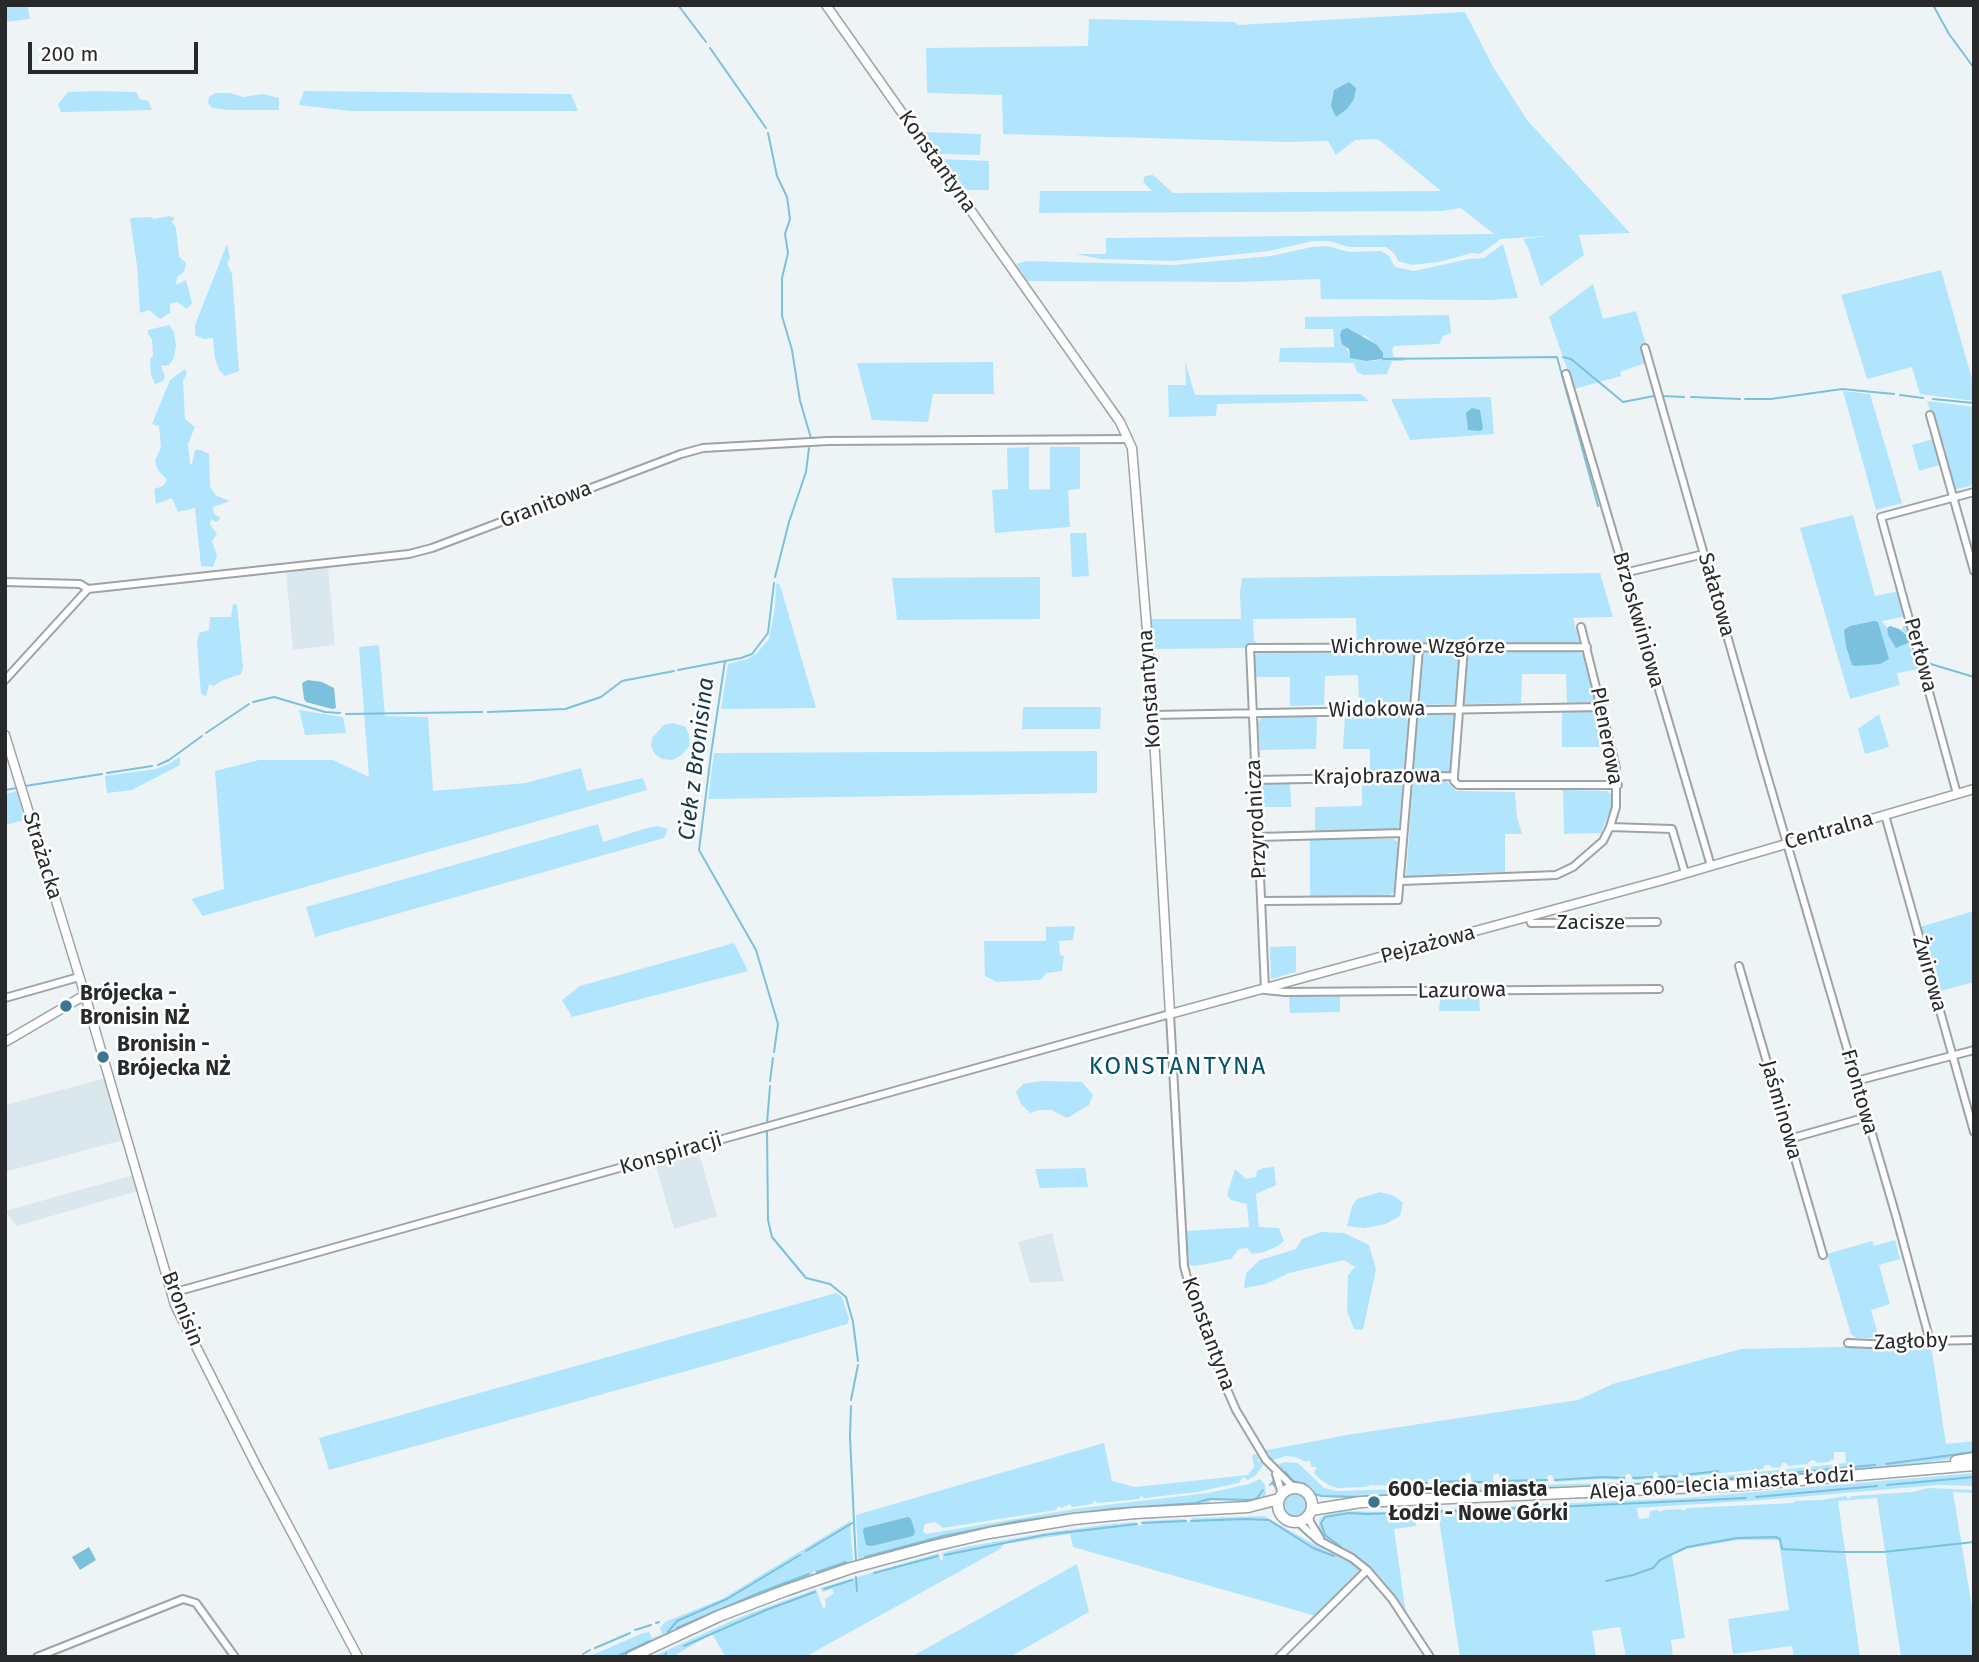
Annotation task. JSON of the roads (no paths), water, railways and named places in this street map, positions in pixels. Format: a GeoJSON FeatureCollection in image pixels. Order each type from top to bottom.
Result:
{"type":"FeatureCollection","features":[{"type":"Feature","properties":{"kind":"main road","name":"Aleja 600-lecia miasta Łodzi"},"geometry":{"type":"LineString","coordinates":[[1872,1474],[1974,1458]]}},
{"type":"Feature","properties":{"kind":"main road","name":"Aleja 600-lecia miasta Łodzi"},"geometry":{"type":"LineString","coordinates":[[1310,1508],[1361,1502],[1649,1491],[1974,1465]]}},
{"type":"Feature","properties":{"kind":"main road"},"geometry":{"type":"LineString","coordinates":[[1248,1507],[1280,1497],[1294,1488],[1306,1493],[1310,1508],[1297,1521],[1285,1519],[1280,1512],[1280,1497]]}},
{"type":"Feature","properties":{"kind":"main road"},"geometry":{"type":"LineString","coordinates":[[631,1657],[719,1616],[787,1590],[939,1544],[1074,1519],[1248,1507],[1280,1512]]}},
{"type":"Feature","properties":{"kind":"street","name":"Konstantyna"},"geometry":{"type":"LineString","coordinates":[[826,5],[1120,422],[1134,457],[1184,1266],[1222,1378],[1236,1410],[1260,1452],[1274,1469]]}},
{"type":"Feature","properties":{"kind":"street","name":"Sałatowa"},"geometry":{"type":"LineString","coordinates":[[1645,348],[1788,843]]}},
{"type":"Feature","properties":{"kind":"street","name":"Brzoskwiniowa"},"geometry":{"type":"LineString","coordinates":[[1566,374],[1711,866]]}},
{"type":"Feature","properties":{"kind":"street"},"geometry":{"type":"LineString","coordinates":[[1930,415],[1974,571]]}},
{"type":"Feature","properties":{"kind":"street","name":"Granitowa"},"geometry":{"type":"LineString","coordinates":[[5,582],[80,584],[88,589],[421,551],[703,448],[828,441],[1128,439]]}},
{"type":"Feature","properties":{"kind":"street"},"geometry":{"type":"LineString","coordinates":[[1953,498],[1974,492]]}},
{"type":"Feature","properties":{"kind":"street","name":"Perłowa"},"geometry":{"type":"LineString","coordinates":[[1953,498],[1881,517],[1957,794]]}},
{"type":"Feature","properties":{"kind":"street"},"geometry":{"type":"LineString","coordinates":[[1624,573],[1704,554]]}},
{"type":"Feature","properties":{"kind":"street"},"geometry":{"type":"LineString","coordinates":[[5,680],[88,589]]}},
{"type":"Feature","properties":{"kind":"street","name":"Plenerowa"},"geometry":{"type":"LineString","coordinates":[[1401,881],[1556,875],[1573,867],[1596,849],[1610,827],[1616,807],[1618,785],[1602,707],[1581,627]]}},
{"type":"Feature","properties":{"kind":"street"},"geometry":{"type":"LineString","coordinates":[[1454,776],[1464,647]]}},
{"type":"Feature","properties":{"kind":"street","name":"Wichrowe Wzgórze"},"geometry":{"type":"LineString","coordinates":[[1250,648],[1587,647]]}},
{"type":"Feature","properties":{"kind":"street","name":"Przyrodnicza"},"geometry":{"type":"LineString","coordinates":[[1250,648],[1265,990]]}},
{"type":"Feature","properties":{"kind":"street"},"geometry":{"type":"LineString","coordinates":[[1261,901],[1398,900],[1419,648]]}},
{"type":"Feature","properties":{"kind":"street","name":"Widokowa"},"geometry":{"type":"LineString","coordinates":[[1152,715],[1602,707]]}},
{"type":"Feature","properties":{"kind":"street","name":"Strażacka"},"geometry":{"type":"LineString","coordinates":[[5,735],[67,936]]}},
{"type":"Feature","properties":{"kind":"street","name":"Krajobrazowa"},"geometry":{"type":"LineString","coordinates":[[1255,780],[1454,776],[1458,785],[1618,785]]}},
{"type":"Feature","properties":{"kind":"street","name":"Centralna"},"geometry":{"type":"LineString","coordinates":[[1685,873],[1974,789]]}},
{"type":"Feature","properties":{"kind":"street","name":"Żwirowa"},"geometry":{"type":"LineString","coordinates":[[1885,815],[1974,1132]]}},
{"type":"Feature","properties":{"kind":"street"},"geometry":{"type":"LineString","coordinates":[[1610,827],[1672,829],[1685,873]]}},
{"type":"Feature","properties":{"kind":"street"},"geometry":{"type":"LineString","coordinates":[[1258,837],[1403,833]]}},
{"type":"Feature","properties":{"kind":"street","name":"Frontowa"},"geometry":{"type":"LineString","coordinates":[[1788,843],[1930,1340]]}},
{"type":"Feature","properties":{"kind":"street","name":"Pejzażowa"},"geometry":{"type":"LineString","coordinates":[[1170,1014],[1685,873]]}},
{"type":"Feature","properties":{"kind":"street","name":"Zacisze"},"geometry":{"type":"LineString","coordinates":[[1529,917],[1531,923],[1657,922]]}},
{"type":"Feature","properties":{"kind":"street","name":"Bronisin"},"geometry":{"type":"LineString","coordinates":[[67,936],[180,1314],[257,1467],[358,1657]]}},
{"type":"Feature","properties":{"kind":"street","name":"Jaśminowa"},"geometry":{"type":"LineString","coordinates":[[1739,965],[1823,1255]]}},
{"type":"Feature","properties":{"kind":"street"},"geometry":{"type":"LineString","coordinates":[[5,998],[79,976]]}},
{"type":"Feature","properties":{"kind":"street","name":"Lazurowa"},"geometry":{"type":"LineString","coordinates":[[1265,990],[1659,989]]}},
{"type":"Feature","properties":{"kind":"street"},"geometry":{"type":"LineString","coordinates":[[5,1042],[85,995]]}},
{"type":"Feature","properties":{"kind":"street","name":"Konspiracji"},"geometry":{"type":"LineString","coordinates":[[172,1293],[1170,1014]]}},
{"type":"Feature","properties":{"kind":"street"},"geometry":{"type":"LineString","coordinates":[[1856,1081],[1974,1050]]}},
{"type":"Feature","properties":{"kind":"street"},"geometry":{"type":"LineString","coordinates":[[1789,1139],[1867,1117]]}},
{"type":"Feature","properties":{"kind":"street","name":"Zagłoby"},"geometry":{"type":"LineString","coordinates":[[1848,1343],[1893,1345],[1930,1340],[1974,1340]]}},
{"type":"Feature","properties":{"kind":"street"},"geometry":{"type":"LineString","coordinates":[[1274,1469],[1294,1488]]}},
{"type":"Feature","properties":{"kind":"street"},"geometry":{"type":"LineString","coordinates":[[1274,1469],[1281,1485],[1280,1497]]}},
{"type":"Feature","properties":{"kind":"street"},"geometry":{"type":"LineString","coordinates":[[1310,1508],[1311,1525],[1323,1543]]}},
{"type":"Feature","properties":{"kind":"street"},"geometry":{"type":"LineString","coordinates":[[1297,1521],[1323,1543],[1352,1558],[1367,1570],[1392,1599],[1430,1657]]}},
{"type":"Feature","properties":{"kind":"street"},"geometry":{"type":"LineString","coordinates":[[1279,1657],[1367,1570]]}},
{"type":"Feature","properties":{"kind":"street"},"geometry":{"type":"LineString","coordinates":[[37,1657],[183,1599],[196,1603],[235,1657]]}},
{"type":"Feature","properties":{"kind":"waterway","name":"Ciek z Bronisina"},"geometry":{"type":"LineString","coordinates":[[678,5],[706,42]]}},
{"type":"Feature","properties":{"kind":"waterway"},"geometry":{"type":"LineString","coordinates":[[1933,5],[1949,34],[1974,68]]}},
{"type":"Feature","properties":{"kind":"waterway","name":"Ciek z Bronisina"},"geometry":{"type":"LineString","coordinates":[[710,48],[766,128]]}},
{"type":"Feature","properties":{"kind":"waterway","name":"Ciek z Bronisina"},"geometry":{"type":"LineString","coordinates":[[768,133],[777,176],[787,197],[790,219],[785,234],[788,253],[782,278],[782,316],[792,350],[800,401],[811,438]]}},
{"type":"Feature","properties":{"kind":"waterway"},"geometry":{"type":"LineString","coordinates":[[1383,359],[1557,357],[1598,506]]}},
{"type":"Feature","properties":{"kind":"waterway"},"geometry":{"type":"LineString","coordinates":[[1563,357],[1571,359],[1623,402],[1654,396]]}},
{"type":"Feature","properties":{"kind":"waterway"},"geometry":{"type":"LineString","coordinates":[[1745,399],[1771,399],[1842,389],[1894,394]]}},
{"type":"Feature","properties":{"kind":"waterway"},"geometry":{"type":"LineString","coordinates":[[1900,395],[1923,398]]}},
{"type":"Feature","properties":{"kind":"waterway"},"geometry":{"type":"LineString","coordinates":[[1662,396],[1684,397]]}},
{"type":"Feature","properties":{"kind":"waterway"},"geometry":{"type":"LineString","coordinates":[[1691,397],[1740,399]]}},
{"type":"Feature","properties":{"kind":"waterway"},"geometry":{"type":"LineString","coordinates":[[1933,399],[1974,403]]}},
{"type":"Feature","properties":{"kind":"waterway","name":"Ciek z Bronisina"},"geometry":{"type":"LineString","coordinates":[[775,577],[789,522],[806,472],[809,448]]}},
{"type":"Feature","properties":{"kind":"waterway","name":"Ciek z Bronisina"},"geometry":{"type":"LineString","coordinates":[[678,670],[752,654],[768,633],[774,583]]}},
{"type":"Feature","properties":{"kind":"waterway","name":"Ciek z Bronisina"},"geometry":{"type":"LineString","coordinates":[[725,661],[699,850],[756,950],[778,1024],[774,1052]]}},
{"type":"Feature","properties":{"kind":"waterway"},"geometry":{"type":"LineString","coordinates":[[1924,662],[1974,677]]}},
{"type":"Feature","properties":{"kind":"waterway","name":"Ciek z Bronisina"},"geometry":{"type":"LineString","coordinates":[[488,712],[565,709],[601,697],[622,681],[674,671]]}},
{"type":"Feature","properties":{"kind":"waterway","name":"Ciek z Bronisina"},"geometry":{"type":"LineString","coordinates":[[253,702],[274,697],[325,712],[340,713]]}},
{"type":"Feature","properties":{"kind":"waterway","name":"Ciek z Bronisina"},"geometry":{"type":"LineString","coordinates":[[206,733],[249,704]]}},
{"type":"Feature","properties":{"kind":"waterway","name":"Ciek z Bronisina"},"geometry":{"type":"LineString","coordinates":[[346,714],[482,712]]}},
{"type":"Feature","properties":{"kind":"waterway","name":"Ciek z Bronisina"},"geometry":{"type":"LineString","coordinates":[[158,765],[202,736]]}},
{"type":"Feature","properties":{"kind":"waterway","name":"Ciek z Bronisina"},"geometry":{"type":"LineString","coordinates":[[107,773],[152,766]]}},
{"type":"Feature","properties":{"kind":"waterway","name":"Ciek z Bronisina"},"geometry":{"type":"LineString","coordinates":[[25,786],[102,774]]}},
{"type":"Feature","properties":{"kind":"waterway","name":"Ciek z Bronisina"},"geometry":{"type":"LineString","coordinates":[[5,790],[17,788]]}},
{"type":"Feature","properties":{"kind":"waterway","name":"Ciek z Bronisina"},"geometry":{"type":"LineString","coordinates":[[770,1081],[773,1058]]}},
{"type":"Feature","properties":{"kind":"waterway","name":"Ciek z Bronisina"},"geometry":{"type":"LineString","coordinates":[[767,1123],[770,1086]]}},
{"type":"Feature","properties":{"kind":"waterway","name":"Ciek z Bronisina"},"geometry":{"type":"LineString","coordinates":[[767,1131],[768,1220],[772,1237],[806,1278],[830,1284],[846,1297],[853,1322],[858,1361]]}},
{"type":"Feature","properties":{"kind":"waterway","name":"Ciek z Bronisina"},"geometry":{"type":"LineString","coordinates":[[851,1400],[858,1365]]}},
{"type":"Feature","properties":{"kind":"waterway","name":"Ciek z Bronisina"},"geometry":{"type":"LineString","coordinates":[[806,1551],[854,1522],[851,1406]]}},
{"type":"Feature","properties":{"kind":"waterway"},"geometry":{"type":"LineString","coordinates":[[1886,1464],[1974,1452]]}},
{"type":"Feature","properties":{"kind":"waterway"},"geometry":{"type":"LineString","coordinates":[[1755,1476],[1875,1465]]}},
{"type":"Feature","properties":{"kind":"waterway"},"geometry":{"type":"LineString","coordinates":[[1684,1475],[1718,1471]]}},
{"type":"Feature","properties":{"kind":"waterway"},"geometry":{"type":"LineString","coordinates":[[1285,1472],[1293,1481],[1305,1484],[1315,1494],[1322,1496],[1361,1497],[1512,1490]]}},
{"type":"Feature","properties":{"kind":"waterway"},"geometry":{"type":"LineString","coordinates":[[1659,1477],[1677,1476]]}},
{"type":"Feature","properties":{"kind":"waterway"},"geometry":{"type":"LineString","coordinates":[[1633,1478],[1652,1477]]}},
{"type":"Feature","properties":{"kind":"waterway"},"geometry":{"type":"LineString","coordinates":[[1668,1484],[1744,1477]]}},
{"type":"Feature","properties":{"kind":"waterway"},"geometry":{"type":"LineString","coordinates":[[1887,1485],[1974,1477]]}},
{"type":"Feature","properties":{"kind":"waterway"},"geometry":{"type":"LineString","coordinates":[[1555,1480],[1624,1478]]}},
{"type":"Feature","properties":{"kind":"waterway"},"geometry":{"type":"LineString","coordinates":[[1270,1485],[1274,1480]]}},
{"type":"Feature","properties":{"kind":"waterway"},"geometry":{"type":"LineString","coordinates":[[1501,1481],[1547,1480]]}},
{"type":"Feature","properties":{"kind":"waterway"},"geometry":{"type":"LineString","coordinates":[[1437,1482],[1465,1481]]}},
{"type":"Feature","properties":{"kind":"waterway"},"geometry":{"type":"LineString","coordinates":[[1473,1482],[1493,1482]]}},
{"type":"Feature","properties":{"kind":"waterway"},"geometry":{"type":"LineString","coordinates":[[1272,1483],[1277,1488]]}},
{"type":"Feature","properties":{"kind":"waterway"},"geometry":{"type":"LineString","coordinates":[[1395,1483],[1402,1483]]}},
{"type":"Feature","properties":{"kind":"waterway"},"geometry":{"type":"LineString","coordinates":[[1408,1483],[1427,1483]]}},
{"type":"Feature","properties":{"kind":"waterway"},"geometry":{"type":"LineString","coordinates":[[1756,1497],[1877,1486]]}},
{"type":"Feature","properties":{"kind":"waterway"},"geometry":{"type":"LineString","coordinates":[[865,1557],[943,1536],[1019,1521],[1111,1509],[1196,1503],[1209,1499],[1253,1500],[1263,1490]]}},
{"type":"Feature","properties":{"kind":"waterway"},"geometry":{"type":"LineString","coordinates":[[1341,1547],[1325,1535],[1321,1523],[1325,1517],[1349,1513],[1746,1498]]}},
{"type":"Feature","properties":{"kind":"waterway"},"geometry":{"type":"LineString","coordinates":[[1191,1521],[1269,1520],[1313,1548],[1334,1556]]}},
{"type":"Feature","properties":{"kind":"waterway"},"geometry":{"type":"LineString","coordinates":[[1142,1523],[1186,1521]]}},
{"type":"Feature","properties":{"kind":"waterway"},"geometry":{"type":"LineString","coordinates":[[854,1523],[856,1561]]}},
{"type":"Feature","properties":{"kind":"waterway"},"geometry":{"type":"LineString","coordinates":[[945,1555],[1044,1535],[1137,1524]]}},
{"type":"Feature","properties":{"kind":"waterway"},"geometry":{"type":"LineString","coordinates":[[1606,1581],[1653,1568],[1660,1560],[1687,1547],[1737,1538],[1776,1537],[1780,1539],[1782,1549],[1841,1552],[1883,1552],[1974,1542]]}},
{"type":"Feature","properties":{"kind":"waterway","name":"Ciek z Bronisina"},"geometry":{"type":"LineString","coordinates":[[668,1632],[677,1621],[727,1599],[800,1555]]}},
{"type":"Feature","properties":{"kind":"waterway"},"geometry":{"type":"LineString","coordinates":[[874,1573],[938,1556]]}},
{"type":"Feature","properties":{"kind":"waterway"},"geometry":{"type":"LineString","coordinates":[[817,1572],[846,1562]]}},
{"type":"Feature","properties":{"kind":"waterway"},"geometry":{"type":"LineString","coordinates":[[677,1628],[809,1574]]}},
{"type":"Feature","properties":{"kind":"waterway"},"geometry":{"type":"LineString","coordinates":[[856,1577],[857,1591]]}},
{"type":"Feature","properties":{"kind":"waterway"},"geometry":{"type":"LineString","coordinates":[[824,1589],[852,1580]]}},
{"type":"Feature","properties":{"kind":"waterway"},"geometry":{"type":"LineString","coordinates":[[684,1646],[815,1592]]}},
{"type":"Feature","properties":{"kind":"waterway"},"geometry":{"type":"LineString","coordinates":[[635,1630],[651,1625]]}},
{"type":"Feature","properties":{"kind":"waterway"},"geometry":{"type":"LineString","coordinates":[[595,1648],[630,1633]]}},
{"type":"Feature","properties":{"kind":"waterway"},"geometry":{"type":"LineString","coordinates":[[616,1657],[650,1641]]}},
{"type":"Feature","properties":{"kind":"waterway"},"geometry":{"type":"LineString","coordinates":[[583,1654],[590,1650]]}},
{"type":"Feature","properties":{"kind":"waterway","name":"Ciek z Bronisina"},"geometry":{"type":"LineString","coordinates":[[665,1657],[666,1653]]}},
{"type":"Feature","properties":{"kind":"place","name":"Brójecka - Bronisin NŻ"},"geometry":{"type":"Point","coordinates":[66,1006]}},
{"type":"Feature","properties":{"kind":"place","name":"Bronisin - Brójecka NŻ"},"geometry":{"type":"Point","coordinates":[103,1057]}},
{"type":"Feature","properties":{"kind":"place","name":"600-lecia miasta Łodzi - Nowe Górki"},"geometry":{"type":"Point","coordinates":[1374,1502]}},
{"type":"Feature","properties":{"kind":"district","name":"KONSTANTYNA"},"geometry":{"type":"Point","coordinates":[1178,1067]}}]}
